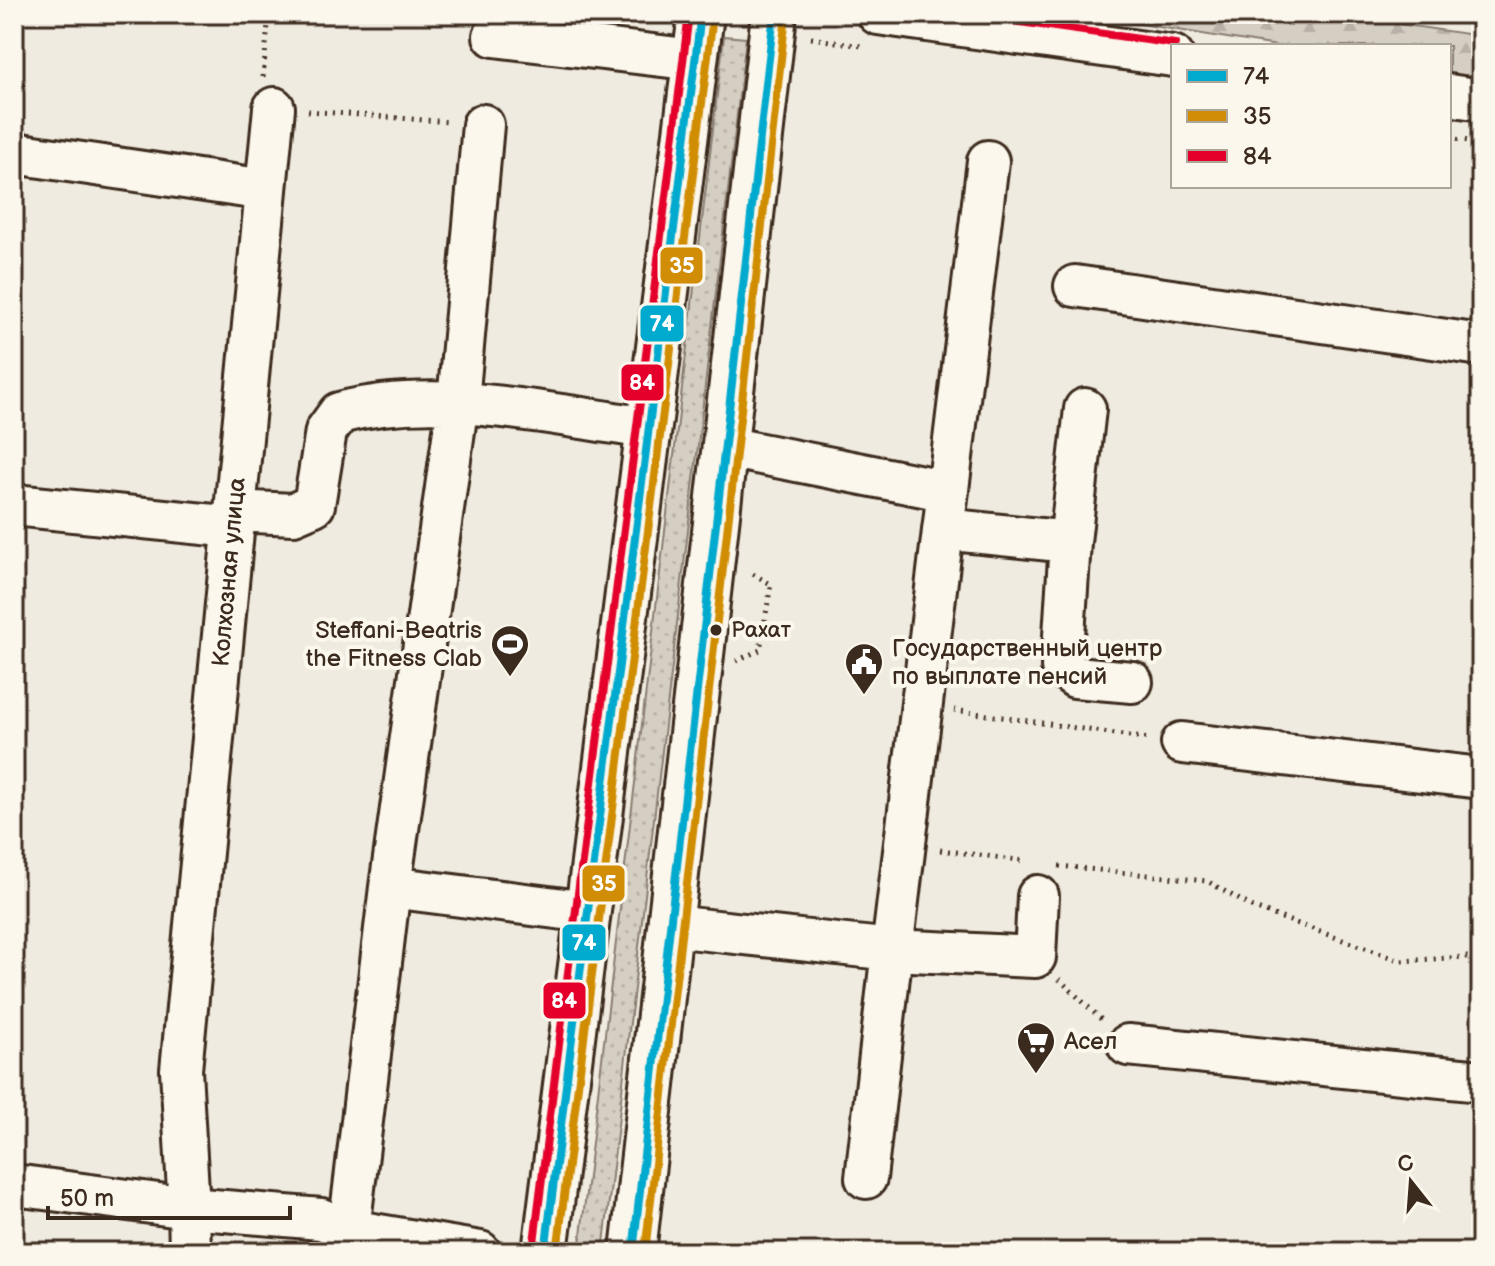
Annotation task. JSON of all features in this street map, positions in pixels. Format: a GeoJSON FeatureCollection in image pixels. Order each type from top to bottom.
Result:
{"type":"FeatureCollection","features":[{"type":"Feature","properties":{"kind":"main road"},"geometry":{"type":"LineString","coordinates":[[545,1252],[701,14]]}},
{"type":"Feature","properties":{"kind":"main road"},"geometry":{"type":"LineString","coordinates":[[633,1252],[774,14]]}},
{"type":"Feature","properties":{"kind":"street"},"geometry":{"type":"LineString","coordinates":[[878,14],[1171,56]]}},
{"type":"Feature","properties":{"kind":"street"},"geometry":{"type":"LineString","coordinates":[[494,36],[695,60]]}},
{"type":"Feature","properties":{"kind":"street"},"geometry":{"type":"LineString","coordinates":[[1451,95],[1481,100]]}},
{"type":"Feature","properties":{"kind":"street","name":"Колхозная улица"},"geometry":{"type":"LineString","coordinates":[[190,1252],[181,1070],[274,108]]}},
{"type":"Feature","properties":{"kind":"street"},"geometry":{"type":"LineString","coordinates":[[330,1233],[390,887],[458,402],[483,125]]}},
{"type":"Feature","properties":{"kind":"street"},"geometry":{"type":"LineString","coordinates":[[14,153],[266,190]]}},
{"type":"Feature","properties":{"kind":"street"},"geometry":{"type":"LineString","coordinates":[[866,1178],[988,161]]}},
{"type":"Feature","properties":{"kind":"street"},"geometry":{"type":"LineString","coordinates":[[1075,286],[1481,345]]}},
{"type":"Feature","properties":{"kind":"street"},"geometry":{"type":"LineString","coordinates":[[14,505],[234,519],[293,514],[314,505],[326,431],[339,413],[361,407],[458,402],[649,428]]}},
{"type":"Feature","properties":{"kind":"street"},"geometry":{"type":"LineString","coordinates":[[1085,409],[1070,542],[1062,667],[1075,677],[1132,682]]}},
{"type":"Feature","properties":{"kind":"street"},"geometry":{"type":"LineString","coordinates":[[726,447],[1070,542]]}},
{"type":"Feature","properties":{"kind":"street"},"geometry":{"type":"LineString","coordinates":[[1182,743],[1481,778]]}},
{"type":"Feature","properties":{"kind":"street"},"geometry":{"type":"LineString","coordinates":[[671,926],[892,950],[1035,957],[1043,875]]}},
{"type":"Feature","properties":{"kind":"street"},"geometry":{"type":"LineString","coordinates":[[390,887],[588,912]]}},
{"type":"Feature","properties":{"kind":"street"},"geometry":{"type":"LineString","coordinates":[[1128,1045],[1481,1081]]}},
{"type":"Feature","properties":{"kind":"street"},"geometry":{"type":"LineString","coordinates":[[14,1185],[189,1208],[330,1233],[480,1252]]}},
{"type":"Feature","properties":{"kind":"path"},"geometry":{"type":"LineString","coordinates":[[269,14],[261,91],[274,108],[483,125]]}},
{"type":"Feature","properties":{"kind":"path"},"geometry":{"type":"LineString","coordinates":[[1451,138],[1481,143]]}},
{"type":"Feature","properties":{"kind":"path"},"geometry":{"type":"LineString","coordinates":[[922,706],[1182,743]]}},
{"type":"Feature","properties":{"kind":"path"},"geometry":{"type":"LineString","coordinates":[[905,845],[1043,875],[1207,881],[1254,908],[1401,961],[1481,956]]}},
{"type":"Feature","properties":{"kind":"path"},"geometry":{"type":"LineString","coordinates":[[1035,957],[1128,1045]]}},
{"type":"Feature","properties":{"kind":"green space"},"geometry":{"type":"Polygon","coordinates":[[[1078,14],[1331,14],[1481,36],[1481,79],[1451,74],[1451,44],[1265,44],[1078,14]]]}},
{"type":"Feature","properties":{"kind":"green space"},"geometry":{"type":"Polygon","coordinates":[[[724,36],[746,38],[603,1252],[579,1252],[724,36]]]}},
{"type":"Feature","properties":{"kind":"transit line","name":"84"},"geometry":{"type":"LineString","coordinates":[[533,1250],[689,14]]}},
{"type":"Feature","properties":{"kind":"transit line","name":"74"},"geometry":{"type":"LineString","coordinates":[[545,1252],[701,14]]}},
{"type":"Feature","properties":{"kind":"transit line","name":"74"},"geometry":{"type":"LineString","coordinates":[[633,1252],[774,14]]}},
{"type":"Feature","properties":{"kind":"transit line","name":"84"},"geometry":{"type":"LineString","coordinates":[[963,14],[1175,44]]}},
{"type":"Feature","properties":{"kind":"transit line","name":"35"},"geometry":{"type":"LineString","coordinates":[[645,1252],[786,15]]}},
{"type":"Feature","properties":{"kind":"transit line","name":"35"},"geometry":{"type":"LineString","coordinates":[[557,1252],[713,16]]}},
{"type":"Feature","properties":{"kind":"place","name":"Рахат"},"geometry":{"type":"Point","coordinates":[716,630]}},
{"type":"Feature","properties":{"kind":"place","name":"Steffani-Beatris the Fitness Clab"},"geometry":{"type":"Point","coordinates":[510,678]}},
{"type":"Feature","properties":{"kind":"place","name":"Государственный центр по выплате пенсий"},"geometry":{"type":"Point","coordinates":[864,696]}},
{"type":"Feature","properties":{"kind":"place","name":"Асел"},"geometry":{"type":"Point","coordinates":[1036,1075]}}]}
